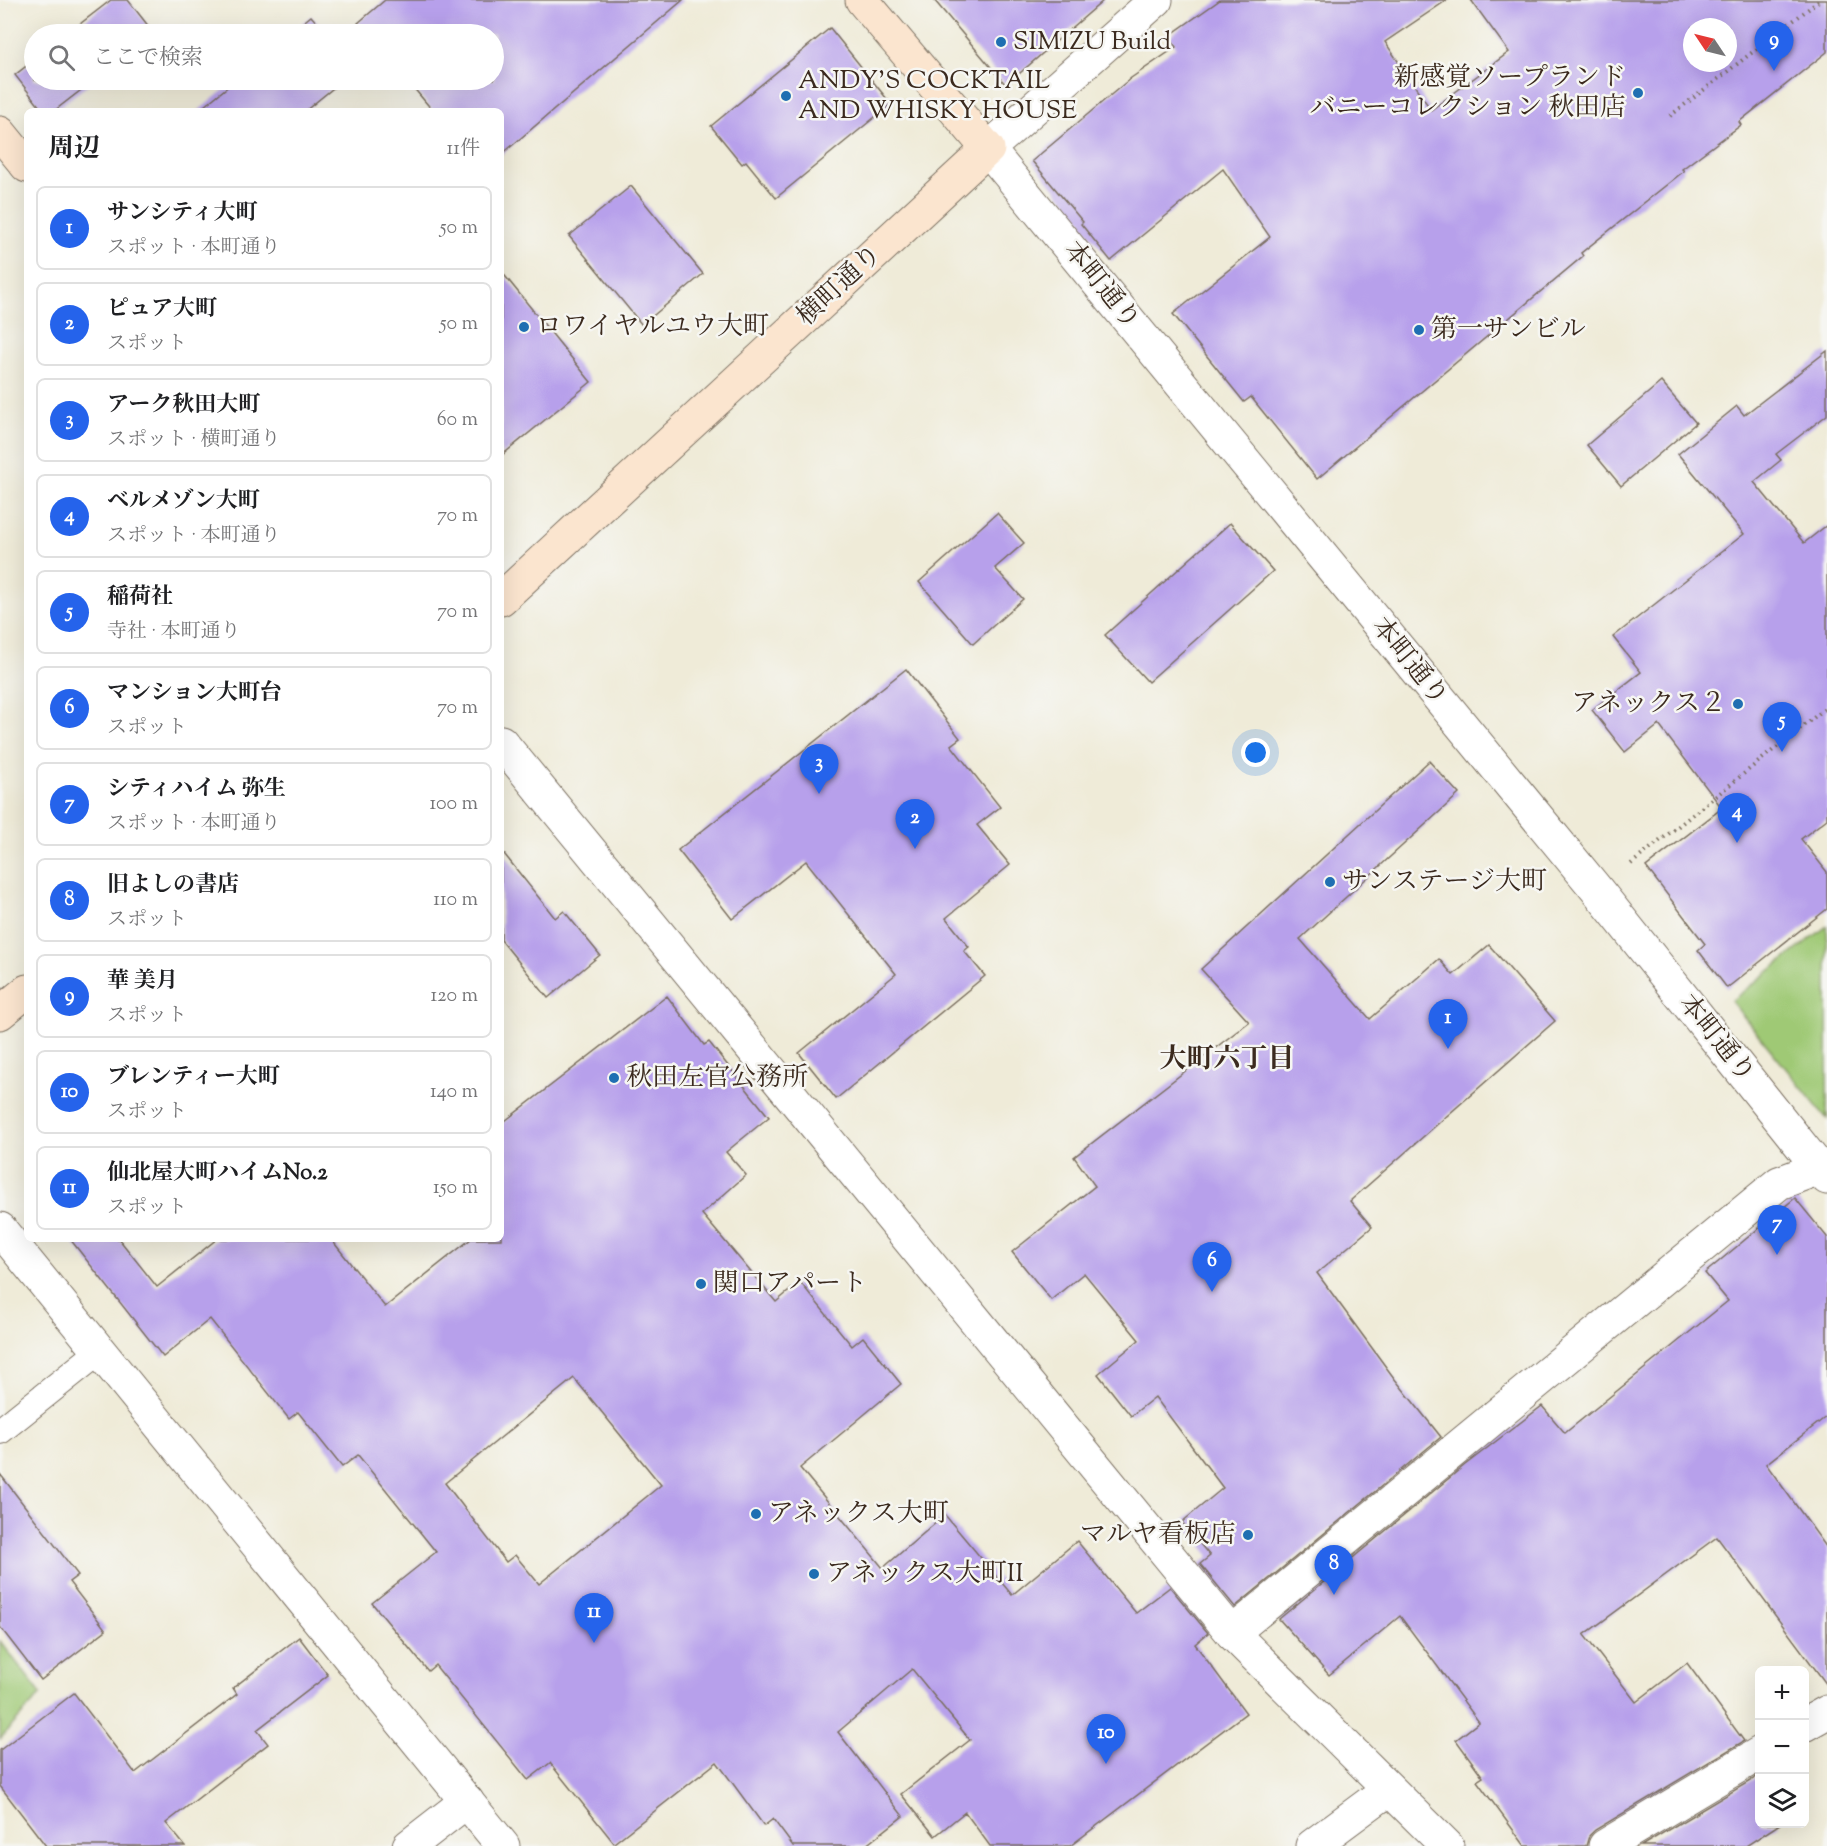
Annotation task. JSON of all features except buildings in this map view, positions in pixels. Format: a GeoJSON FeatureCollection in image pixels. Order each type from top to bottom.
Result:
{"type":"FeatureCollection","features":[{"type":"Feature","properties":{"kind":"street"},"geometry":{"type":"LineString","coordinates":[[862,0],[988,149]]}},
{"type":"Feature","properties":{"kind":"street","name":"横町通り"},"geometry":{"type":"LineString","coordinates":[[504,596],[988,149],[1156,0]]}},
{"type":"Feature","properties":{"kind":"street"},"geometry":{"type":"LineString","coordinates":[[0,133],[24,162]]}},
{"type":"Feature","properties":{"kind":"street","name":"本町通り"},"geometry":{"type":"LineString","coordinates":[[988,149],[1597,890],[1823,1173]]}},
{"type":"Feature","properties":{"kind":"street"},"geometry":{"type":"LineString","coordinates":[[504,746],[1232,1633],[1447,1846]]}},
{"type":"Feature","properties":{"kind":"street"},"geometry":{"type":"LineString","coordinates":[[0,1013],[24,993]]}},
{"type":"Feature","properties":{"kind":"street"},"geometry":{"type":"LineString","coordinates":[[1232,1633],[1779,1183],[1823,1173]]}},
{"type":"Feature","properties":{"kind":"street"},"geometry":{"type":"LineString","coordinates":[[0,1229],[503,1846]]}},
{"type":"Feature","properties":{"kind":"street"},"geometry":{"type":"LineString","coordinates":[[1809,1722],[1827,1712]]}},
{"type":"Feature","properties":{"kind":"street"},"geometry":{"type":"LineString","coordinates":[[1605,1846],[1755,1756]]}},
{"type":"Feature","properties":{"kind":"street"},"geometry":{"type":"LineString","coordinates":[[1312,1846],[1389,1790]]}},
{"type":"Feature","properties":{"kind":"street"},"geometry":{"type":"LineString","coordinates":[[409,1846],[467,1800]]}},
{"type":"Feature","properties":{"kind":"lane"},"geometry":{"type":"LineString","coordinates":[[0,1431],[100,1351]]}},
{"type":"Feature","properties":{"kind":"path"},"geometry":{"type":"LineString","coordinates":[[1670,116],[1820,0]]}},
{"type":"Feature","properties":{"kind":"path"},"geometry":{"type":"LineString","coordinates":[[1597,890],[1827,707]]}},
{"type":"Feature","properties":{"kind":"green space"},"geometry":{"type":"Polygon","coordinates":[[[1827,926],[1827,1119],[1731,1001],[1827,926]]]}},
{"type":"Feature","properties":{"kind":"green space"},"geometry":{"type":"Polygon","coordinates":[[[0,1641],[41,1694],[0,1739],[0,1641]]]}},
{"type":"Feature","properties":{"kind":"place","name":"SIMIZU Build"},"geometry":{"type":"Point","coordinates":[1001,42]}},
{"type":"Feature","properties":{"kind":"place","name":"華 美月"},"geometry":{"type":"Point","coordinates":[1774,71]}},
{"type":"Feature","properties":{"kind":"place","name":"新感覚ソープランド バニーコレクション 秋田店"},"geometry":{"type":"Point","coordinates":[1638,93]}},
{"type":"Feature","properties":{"kind":"place","name":"ANDY'S COCKTAIL AND WHISKY HOUSE"},"geometry":{"type":"Point","coordinates":[786,96]}},
{"type":"Feature","properties":{"kind":"place","name":"ロワイヤルユウ大町"},"geometry":{"type":"Point","coordinates":[524,327]}},
{"type":"Feature","properties":{"kind":"place","name":"第一サンビル"},"geometry":{"type":"Point","coordinates":[1419,330]}},
{"type":"Feature","properties":{"kind":"place","name":"アネックス２"},"geometry":{"type":"Point","coordinates":[1738,704]}},
{"type":"Feature","properties":{"kind":"place","name":"稲荷社"},"geometry":{"type":"Point","coordinates":[1782,752]}},
{"type":"Feature","properties":{"kind":"place","name":"アーク秋田大町"},"geometry":{"type":"Point","coordinates":[819,794]}},
{"type":"Feature","properties":{"kind":"place","name":"ベルメゾン大町"},"geometry":{"type":"Point","coordinates":[1737,843]}},
{"type":"Feature","properties":{"kind":"place","name":"ピュア大町"},"geometry":{"type":"Point","coordinates":[915,849]}},
{"type":"Feature","properties":{"kind":"place","name":"サンステージ大町"},"geometry":{"type":"Point","coordinates":[1330,882]}},
{"type":"Feature","properties":{"kind":"place","name":"サンシティ大町"},"geometry":{"type":"Point","coordinates":[1448,1049]}},
{"type":"Feature","properties":{"kind":"place","name":"秋田左官公務所"},"geometry":{"type":"Point","coordinates":[614,1078]}},
{"type":"Feature","properties":{"kind":"place","name":"シティハイム 弥生"},"geometry":{"type":"Point","coordinates":[1777,1255]}},
{"type":"Feature","properties":{"kind":"place","name":"関口アパート"},"geometry":{"type":"Point","coordinates":[701,1284]}},
{"type":"Feature","properties":{"kind":"place","name":"マンション大町台"},"geometry":{"type":"Point","coordinates":[1212,1292]}},
{"type":"Feature","properties":{"kind":"place","name":"アネックス大町"},"geometry":{"type":"Point","coordinates":[756,1514]}},
{"type":"Feature","properties":{"kind":"place","name":"マルヤ看板店"},"geometry":{"type":"Point","coordinates":[1248,1535]}},
{"type":"Feature","properties":{"kind":"place","name":"アネックス大町II"},"geometry":{"type":"Point","coordinates":[814,1574]}},
{"type":"Feature","properties":{"kind":"place","name":"旧よしの書店"},"geometry":{"type":"Point","coordinates":[1334,1595]}},
{"type":"Feature","properties":{"kind":"place","name":"仙北屋大町ハイムNo.2"},"geometry":{"type":"Point","coordinates":[594,1643]}},
{"type":"Feature","properties":{"kind":"place","name":"ブレンティー大町"},"geometry":{"type":"Point","coordinates":[1106,1764]}},
{"type":"Feature","properties":{"kind":"district","name":"大町六丁目"},"geometry":{"type":"Point","coordinates":[1227,1060]}}]}
